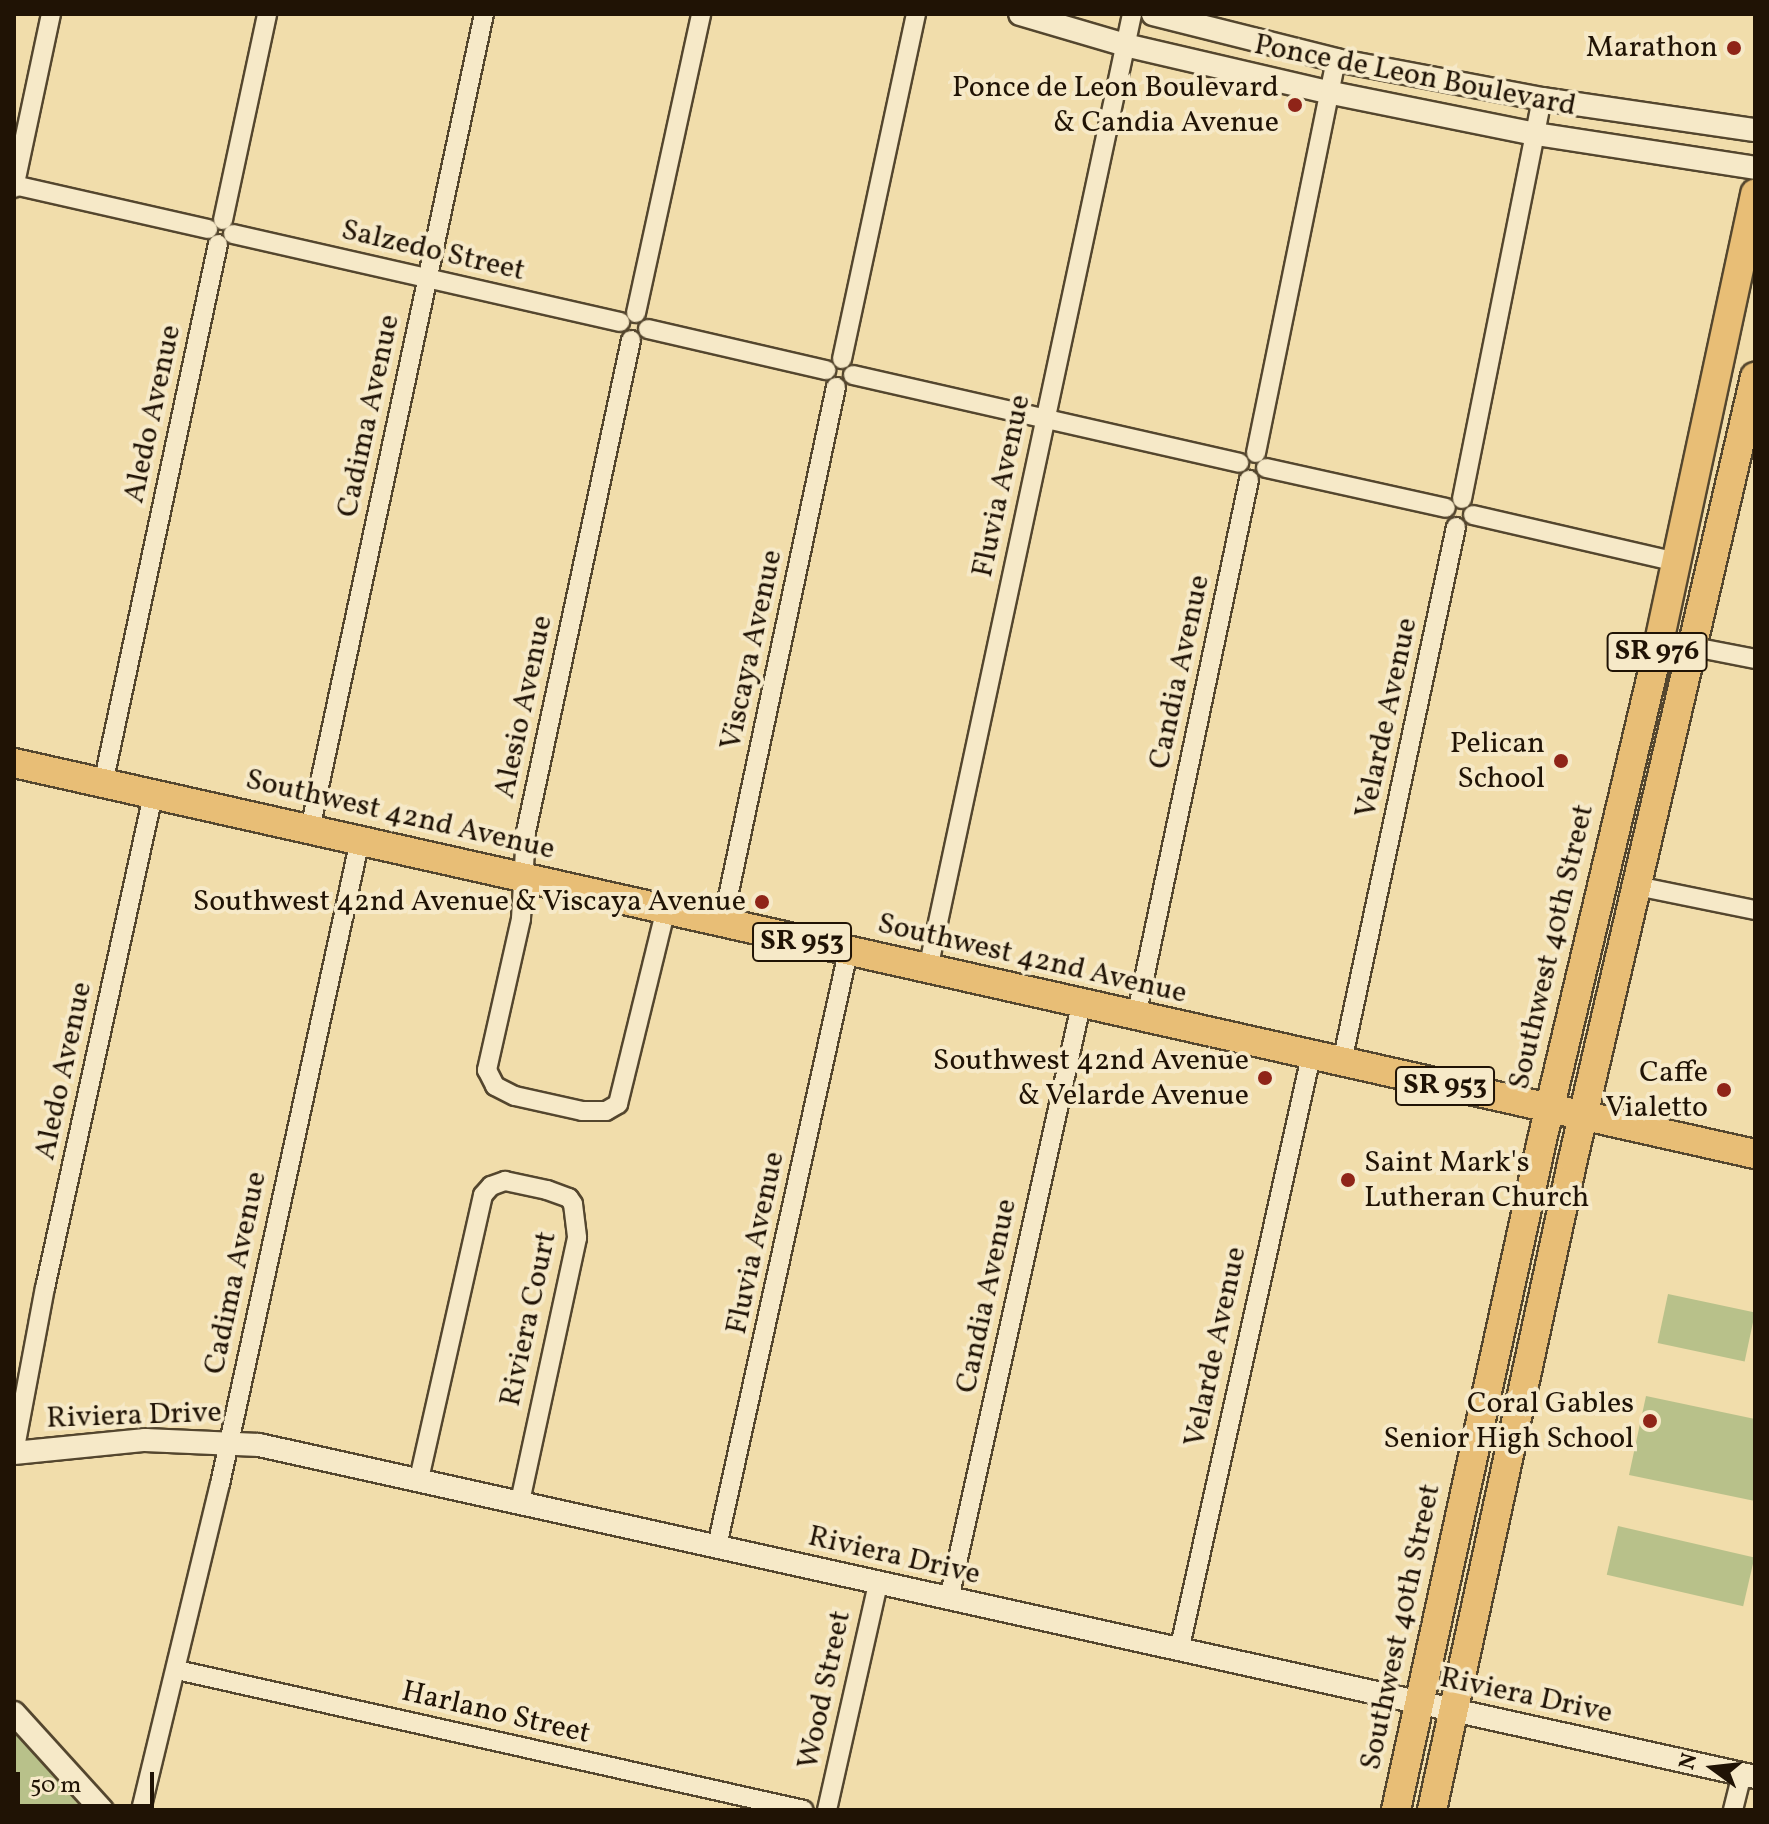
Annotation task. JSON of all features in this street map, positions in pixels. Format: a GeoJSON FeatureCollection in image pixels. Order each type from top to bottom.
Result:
{"type":"FeatureCollection","features":[{"type":"Feature","properties":{"kind":"main road","name":"Southwest 40th Street"},"geometry":{"type":"LineString","coordinates":[[1396,1810],[1549,1108],[1677,562],[1755,194]]}},
{"type":"Feature","properties":{"kind":"main road","name":"SR 976"},"geometry":{"type":"LineString","coordinates":[[1432,1810],[1584,1115],[1752,408],[1755,377]]}},
{"type":"Feature","properties":{"kind":"main road","name":"Southwest 42nd Avenue"},"geometry":{"type":"LineString","coordinates":[[14,763],[523,876],[722,925],[1755,1154]]}},
{"type":"Feature","properties":{"kind":"street"},"geometry":{"type":"LineString","coordinates":[[14,186],[51,14]]}},
{"type":"Feature","properties":{"kind":"street","name":"Aledo Avenue"},"geometry":{"type":"LineString","coordinates":[[103,784],[267,14]]}},
{"type":"Feature","properties":{"kind":"street","name":"Cadima Avenue"},"geometry":{"type":"LineString","coordinates":[[310,829],[484,14]]}},
{"type":"Feature","properties":{"kind":"street"},"geometry":{"type":"LineString","coordinates":[[648,329],[640,339],[631,340],[623,336],[701,14]]}},
{"type":"Feature","properties":{"kind":"street"},"geometry":{"type":"LineString","coordinates":[[842,359],[916,14]]}},
{"type":"Feature","properties":{"kind":"street","name":"Ponce de Leon Boulevard"},"geometry":{"type":"LineString","coordinates":[[1020,14],[1125,45],[1332,93],[1536,134],[1755,168]]}},
{"type":"Feature","properties":{"kind":"street","name":"Fluvia Avenue"},"geometry":{"type":"LineString","coordinates":[[928,969],[1132,14]]}},
{"type":"Feature","properties":{"kind":"street","name":"Ponce de Leon Boulevard"},"geometry":{"type":"LineString","coordinates":[[1153,14],[1336,60],[1542,99],[1755,130]]}},
{"type":"Feature","properties":{"kind":"street"},"geometry":{"type":"LineString","coordinates":[[1336,60],[1332,93],[1261,461],[1258,479],[1249,480],[1239,472],[1243,456],[1261,461],[1454,504],[1472,506],[1473,515],[1469,523],[1456,527],[1448,521],[1454,504],[1542,99]]}},
{"type":"Feature","properties":{"kind":"street","name":"Salzedo Street"},"geometry":{"type":"LineString","coordinates":[[14,186],[427,278],[628,318]]}},
{"type":"Feature","properties":{"kind":"street"},"geometry":{"type":"LineString","coordinates":[[628,318],[646,320],[648,329]]}},
{"type":"Feature","properties":{"kind":"street"},"geometry":{"type":"LineString","coordinates":[[648,329],[826,370]]}},
{"type":"Feature","properties":{"kind":"street","name":"Alesio Avenue"},"geometry":{"type":"LineString","coordinates":[[631,340],[526,832],[521,919],[487,1070],[495,1086],[515,1096],[560,1108],[595,1113],[613,1108],[624,1091],[665,912]]}},
{"type":"Feature","properties":{"kind":"street"},"geometry":{"type":"LineString","coordinates":[[842,359],[849,363],[853,375],[849,383],[836,387],[826,379],[826,370],[834,360],[842,359]]}},
{"type":"Feature","properties":{"kind":"street"},"geometry":{"type":"LineString","coordinates":[[853,375],[1239,463]]}},
{"type":"Feature","properties":{"kind":"street","name":"Viscaya Avenue"},"geometry":{"type":"LineString","coordinates":[[722,925],[836,387]]}},
{"type":"Feature","properties":{"kind":"street","name":"Candia Avenue"},"geometry":{"type":"LineString","coordinates":[[1136,1017],[1249,480]]}},
{"type":"Feature","properties":{"kind":"street"},"geometry":{"type":"LineString","coordinates":[[1473,515],[1677,562]]}},
{"type":"Feature","properties":{"kind":"street","name":"Velarde Avenue"},"geometry":{"type":"LineString","coordinates":[[1342,1062],[1456,527]]}},
{"type":"Feature","properties":{"kind":"street"},"geometry":{"type":"LineString","coordinates":[[1655,661],[1694,647],[1755,659]]}},
{"type":"Feature","properties":{"kind":"street","name":"Aledo Avenue"},"geometry":{"type":"LineString","coordinates":[[14,1453],[45,1288],[153,795]]}},
{"type":"Feature","properties":{"kind":"street","name":"Cadima Avenue"},"geometry":{"type":"LineString","coordinates":[[141,1810],[229,1443],[360,840]]}},
{"type":"Feature","properties":{"kind":"street"},"geometry":{"type":"LineString","coordinates":[[1637,886],[1755,910]]}},
{"type":"Feature","properties":{"kind":"street","name":"Fluvia Avenue"},"geometry":{"type":"LineString","coordinates":[[717,1546],[848,952]]}},
{"type":"Feature","properties":{"kind":"street","name":"Candia Avenue"},"geometry":{"type":"LineString","coordinates":[[949,1599],[1081,1005]]}},
{"type":"Feature","properties":{"kind":"street","name":"Velarde Avenue"},"geometry":{"type":"LineString","coordinates":[[1179,1651],[1311,1056]]}},
{"type":"Feature","properties":{"kind":"street","name":"Riviera Court"},"geometry":{"type":"LineString","coordinates":[[419,1479],[483,1195],[491,1186],[505,1181],[547,1190],[569,1198],[573,1204],[577,1238],[520,1501]]}},
{"type":"Feature","properties":{"kind":"street","name":"Riviera Drive"},"geometry":{"type":"LineString","coordinates":[[14,1453],[102,1442],[177,1439],[259,1445],[1748,1776]]}},
{"type":"Feature","properties":{"kind":"street","name":"Wood Street"},"geometry":{"type":"LineString","coordinates":[[827,1810],[878,1583]]}},
{"type":"Feature","properties":{"kind":"street","name":"Harlano Street"},"geometry":{"type":"LineString","coordinates":[[177,1670],[804,1810]]}},
{"type":"Feature","properties":{"kind":"street"},"geometry":{"type":"LineString","coordinates":[[14,1713],[102,1810]]}},
{"type":"Feature","properties":{"kind":"street"},"geometry":{"type":"LineString","coordinates":[[1733,1810],[1748,1776]]}},
{"type":"Feature","properties":{"kind":"green space"},"geometry":{"type":"Polygon","coordinates":[[[1668,1294],[1755,1312],[1745,1361],[1658,1343],[1668,1294]]]}},
{"type":"Feature","properties":{"kind":"green space"},"geometry":{"type":"Polygon","coordinates":[[[1646,1396],[1755,1419],[1755,1501],[1629,1475],[1646,1396]]]}},
{"type":"Feature","properties":{"kind":"green space"},"geometry":{"type":"Polygon","coordinates":[[[1618,1526],[1754,1557],[1743,1606],[1607,1575],[1618,1526]]]}},
{"type":"Feature","properties":{"kind":"green space"},"geometry":{"type":"Polygon","coordinates":[[[14,1729],[83,1810],[14,1810],[14,1729]]]}},
{"type":"Feature","properties":{"kind":"place","name":"Marathon"},"geometry":{"type":"Point","coordinates":[1734,48]}},
{"type":"Feature","properties":{"kind":"place","name":"Ponce de Leon Boulevard & Candia Avenue"},"geometry":{"type":"Point","coordinates":[1295,105]}},
{"type":"Feature","properties":{"kind":"place","name":"Pelican School"},"geometry":{"type":"Point","coordinates":[1561,761]}},
{"type":"Feature","properties":{"kind":"place","name":"Southwest 42nd Avenue & Viscaya Avenue"},"geometry":{"type":"Point","coordinates":[762,902]}},
{"type":"Feature","properties":{"kind":"place","name":"Southwest 42nd Avenue & Velarde Avenue"},"geometry":{"type":"Point","coordinates":[1265,1078]}},
{"type":"Feature","properties":{"kind":"place","name":"Caffe Vialetto"},"geometry":{"type":"Point","coordinates":[1724,1090]}},
{"type":"Feature","properties":{"kind":"place","name":"Saint Mark's Lutheran Church"},"geometry":{"type":"Point","coordinates":[1348,1180]}},
{"type":"Feature","properties":{"kind":"place","name":"Coral Gables Senior High School"},"geometry":{"type":"Point","coordinates":[1650,1421]}}]}
